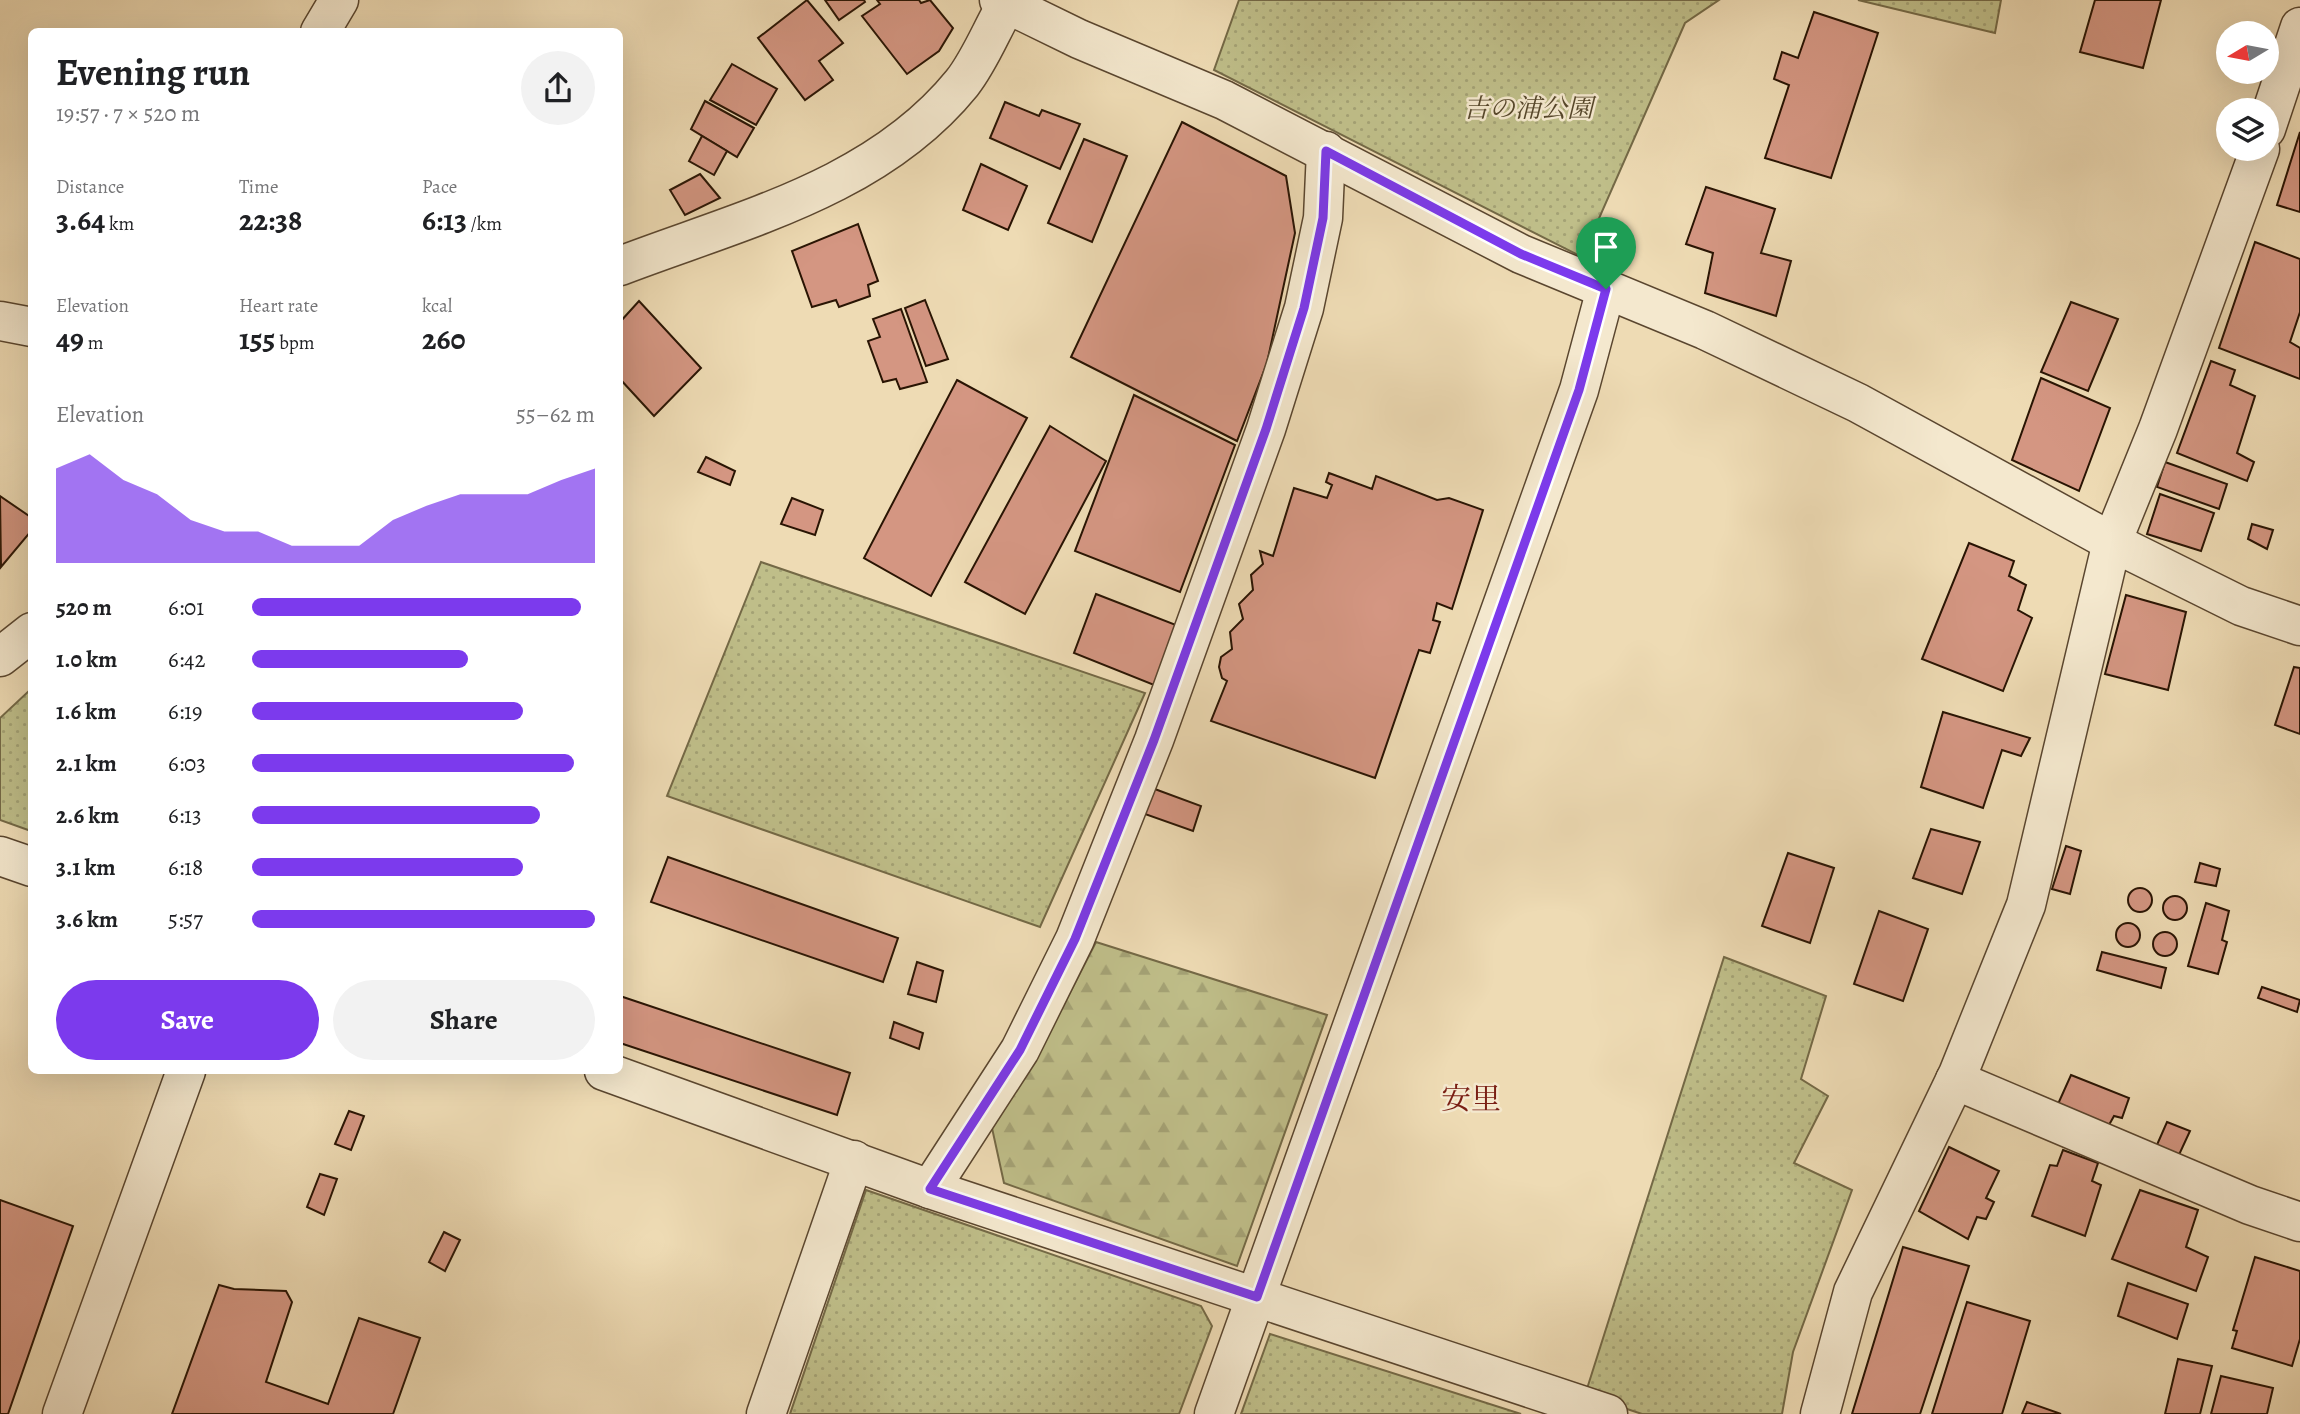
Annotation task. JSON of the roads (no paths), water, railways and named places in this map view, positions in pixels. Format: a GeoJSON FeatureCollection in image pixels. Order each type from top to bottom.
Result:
{"type":"FeatureCollection","features":[{"type":"Feature","properties":{"kind":"street"},"geometry":{"type":"LineString","coordinates":[[322,28],[339,0]]}},
{"type":"Feature","properties":{"kind":"street"},"geometry":{"type":"LineString","coordinates":[[623,265],[823,190],[869,166],[910,135],[963,82],[1005,2],[1079,39],[1192,85],[1326,151],[1521,254],[1705,330],[1858,403],[2112,542],[2241,606],[2300,626]]}},
{"type":"Feature","properties":{"kind":"street"},"geometry":{"type":"LineString","coordinates":[[2276,98],[2300,27]]}},
{"type":"Feature","properties":{"kind":"street"},"geometry":{"type":"LineString","coordinates":[[930,1189],[1020,1050],[1075,939],[1154,740],[1266,429],[1304,308],[1323,218],[1326,151]]}},
{"type":"Feature","properties":{"kind":"street"},"geometry":{"type":"LineString","coordinates":[[1819,1414],[1853,1292],[1955,1080],[2026,905],[2112,542],[2163,416],[2256,161]]}},
{"type":"Feature","properties":{"kind":"street"},"geometry":{"type":"LineString","coordinates":[[1214,1414],[1579,390],[1606,289]]}},
{"type":"Feature","properties":{"kind":"street"},"geometry":{"type":"LineString","coordinates":[[0,321],[28,326]]}},
{"type":"Feature","properties":{"kind":"street"},"geometry":{"type":"LineString","coordinates":[[0,657],[28,635]]}},
{"type":"Feature","properties":{"kind":"street"},"geometry":{"type":"LineString","coordinates":[[0,856],[28,866]]}},
{"type":"Feature","properties":{"kind":"street"},"geometry":{"type":"LineString","coordinates":[[62,1414],[185,1074]]}},
{"type":"Feature","properties":{"kind":"street"},"geometry":{"type":"LineString","coordinates":[[612,1074],[930,1189],[1608,1414]]}},
{"type":"Feature","properties":{"kind":"street"},"geometry":{"type":"LineString","coordinates":[[1955,1080],[2250,1205],[2300,1222]]}},
{"type":"Feature","properties":{"kind":"street"},"geometry":{"type":"LineString","coordinates":[[766,1414],[855,1160]]}},
{"type":"Feature","properties":{"kind":"district","name":"安里"},"geometry":{"type":"Point","coordinates":[1471,1099]}},
{"type":"Feature","properties":{"kind":"park label","name":"吉の浦公園"},"geometry":{"type":"Point","coordinates":[1528,108]}}]}
